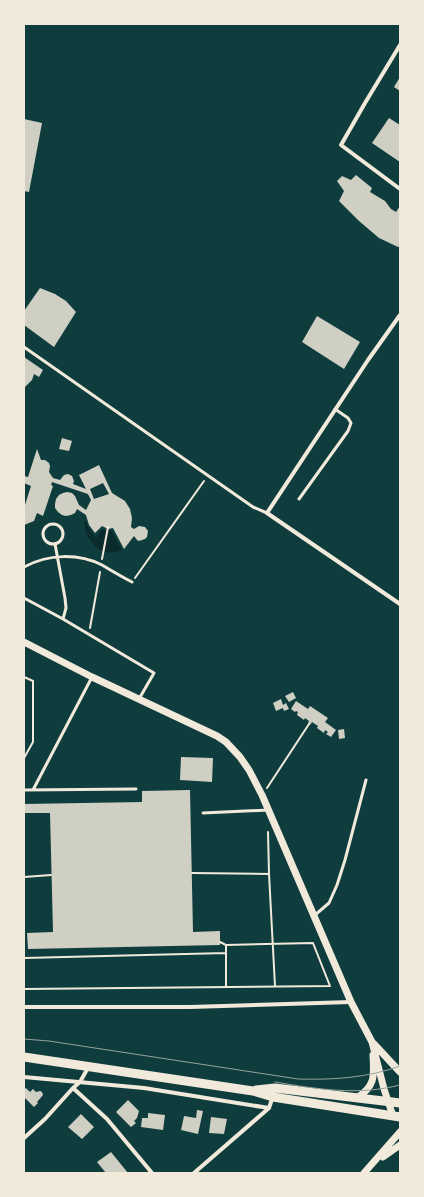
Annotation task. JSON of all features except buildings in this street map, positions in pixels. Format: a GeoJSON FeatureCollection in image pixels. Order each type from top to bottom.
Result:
{"type":"FeatureCollection","features":[{"type":"Feature","properties":{"kind":"main road"},"geometry":{"type":"LineString","coordinates":[[24,1057],[253,1091],[357,1098],[400,1104]]}},
{"type":"Feature","properties":{"kind":"main road"},"geometry":{"type":"LineString","coordinates":[[274,1092],[396,1116]]}},
{"type":"Feature","properties":{"kind":"street"},"geometry":{"type":"LineString","coordinates":[[400,45],[341,145],[400,189]]}},
{"type":"Feature","properties":{"kind":"street"},"geometry":{"type":"LineString","coordinates":[[400,314],[335,409],[267,513],[400,604]]}},
{"type":"Feature","properties":{"kind":"street"},"geometry":{"type":"LineString","coordinates":[[24,642],[92,677],[208,731],[226,742],[237,753],[249,770],[262,795],[350,1002],[370,1039],[388,1102],[396,1116]]}},
{"type":"Feature","properties":{"kind":"street"},"geometry":{"type":"LineString","coordinates":[[24,1007],[190,1008],[350,1002]]}},
{"type":"Feature","properties":{"kind":"street"},"geometry":{"type":"LineString","coordinates":[[370,1039],[400,1072]]}},
{"type":"Feature","properties":{"kind":"street"},"geometry":{"type":"LineString","coordinates":[[357,1098],[367,1091],[374,1073],[370,1039]]}},
{"type":"Feature","properties":{"kind":"street"},"geometry":{"type":"LineString","coordinates":[[24,1138],[45,1119],[80,1082],[89,1066]]}},
{"type":"Feature","properties":{"kind":"street"},"geometry":{"type":"LineString","coordinates":[[24,1077],[144,1088],[269,1108]]}},
{"type":"Feature","properties":{"kind":"street"},"geometry":{"type":"LineString","coordinates":[[73,1088],[106,1119],[152,1173]]}},
{"type":"Feature","properties":{"kind":"street"},"geometry":{"type":"LineString","coordinates":[[194,1173],[269,1108],[274,1092]]}},
{"type":"Feature","properties":{"kind":"street"},"geometry":{"type":"LineString","coordinates":[[366,1171],[400,1132]]}},
{"type":"Feature","properties":{"kind":"street"},"geometry":{"type":"LineString","coordinates":[[366,1171],[400,1145]]}},
{"type":"Feature","properties":{"kind":"lane"},"geometry":{"type":"LineString","coordinates":[[24,347],[253,507],[267,513]]}},
{"type":"Feature","properties":{"kind":"lane"},"geometry":{"type":"LineString","coordinates":[[299,499],[348,431],[351,423],[348,418],[335,409]]}},
{"type":"Feature","properties":{"kind":"lane"},"geometry":{"type":"LineString","coordinates":[[47,525],[59,525],[62,528],[62,539],[55,544],[47,542],[43,536],[44,528],[47,525]]}},
{"type":"Feature","properties":{"kind":"lane"},"geometry":{"type":"LineString","coordinates":[[55,544],[65,598],[66,608],[63,619]]}},
{"type":"Feature","properties":{"kind":"lane"},"geometry":{"type":"LineString","coordinates":[[24,567],[44,558],[76,557],[102,565],[132,582]]}},
{"type":"Feature","properties":{"kind":"lane"},"geometry":{"type":"LineString","coordinates":[[24,598],[63,619],[154,674],[139,699]]}},
{"type":"Feature","properties":{"kind":"lane"},"geometry":{"type":"LineString","coordinates":[[32,790],[92,677]]}},
{"type":"Feature","properties":{"kind":"lane"},"geometry":{"type":"LineString","coordinates":[[313,916],[329,903],[337,885],[366,780]]}},
{"type":"Feature","properties":{"kind":"lane"},"geometry":{"type":"LineString","coordinates":[[24,790],[136,789]]}},
{"type":"Feature","properties":{"kind":"lane"},"geometry":{"type":"LineString","coordinates":[[203,813],[268,810]]}},
{"type":"Feature","properties":{"kind":"path"},"geometry":{"type":"LineString","coordinates":[[132,582],[208,475]]}},
{"type":"Feature","properties":{"kind":"path"},"geometry":{"type":"LineString","coordinates":[[89,635],[108,527]]}},
{"type":"Feature","properties":{"kind":"path"},"geometry":{"type":"LineString","coordinates":[[24,677],[32,681],[33,742],[24,758]]}},
{"type":"Feature","properties":{"kind":"path"},"geometry":{"type":"LineString","coordinates":[[262,795],[309,724]]}},
{"type":"Feature","properties":{"kind":"path"},"geometry":{"type":"LineString","coordinates":[[268,832],[275,986]]}},
{"type":"Feature","properties":{"kind":"path"},"geometry":{"type":"LineString","coordinates":[[192,874],[269,874]]}},
{"type":"Feature","properties":{"kind":"path"},"geometry":{"type":"LineString","coordinates":[[24,876],[51,875]]}},
{"type":"Feature","properties":{"kind":"path"},"geometry":{"type":"LineString","coordinates":[[24,989],[330,986],[313,943],[226,944],[220,942]]}},
{"type":"Feature","properties":{"kind":"path"},"geometry":{"type":"LineString","coordinates":[[226,944],[226,987]]}},
{"type":"Feature","properties":{"kind":"path"},"geometry":{"type":"LineString","coordinates":[[24,958],[226,953]]}},
{"type":"Feature","properties":{"kind":"water"},"geometry":{"type":"Polygon","coordinates":[[[86,521],[96,538],[102,529],[112,531],[122,550],[108,552],[101,550],[91,542],[85,529],[84,522],[86,521]]]}},
{"type":"Feature","properties":{"kind":"tram line"},"geometry":{"type":"LineString","coordinates":[[24,1039],[49,1041],[298,1079],[324,1079],[362,1076],[400,1066]]}},
{"type":"Feature","properties":{"kind":"tram line"},"geometry":{"type":"LineString","coordinates":[[275,1082],[322,1089],[353,1091],[400,1085]]}}]}
